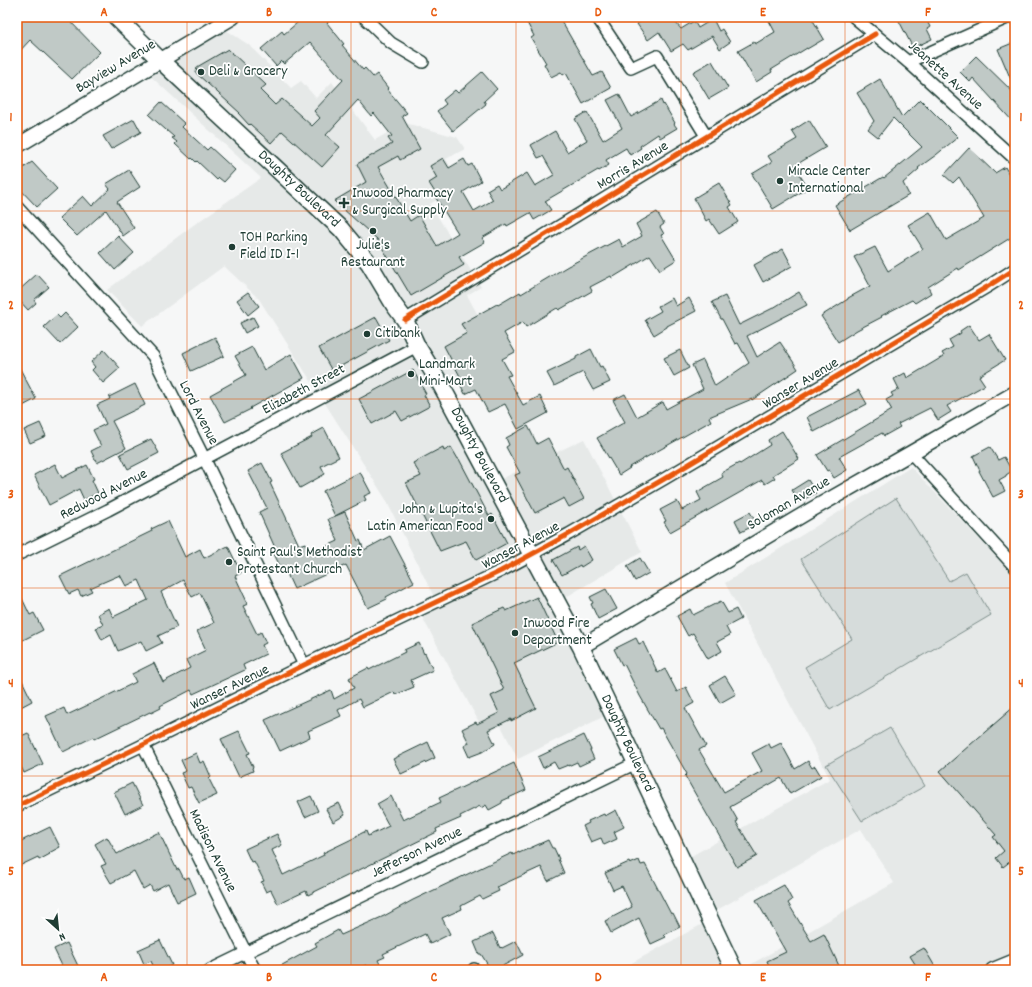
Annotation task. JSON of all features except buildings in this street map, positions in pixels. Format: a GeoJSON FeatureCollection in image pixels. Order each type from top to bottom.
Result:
{"type":"FeatureCollection","features":[{"type":"Feature","properties":{"kind":"main road","name":"Doughty Boulevard"},"geometry":{"type":"LineString","coordinates":[[116,17],[341,229],[369,262],[394,305],[405,320],[417,346],[441,385],[581,647],[734,970]]}},
{"type":"Feature","properties":{"kind":"street","name":"Bayview Avenue"},"geometry":{"type":"LineString","coordinates":[[17,146],[233,17]]}},
{"type":"Feature","properties":{"kind":"street"},"geometry":{"type":"LineString","coordinates":[[364,17],[391,42],[423,62]]}},
{"type":"Feature","properties":{"kind":"street"},"geometry":{"type":"LineString","coordinates":[[597,17],[631,68],[656,56],[706,136]]}},
{"type":"Feature","properties":{"kind":"street","name":"Jeanette Avenue"},"geometry":{"type":"LineString","coordinates":[[854,17],[908,62],[1015,159]]}},
{"type":"Feature","properties":{"kind":"street"},"geometry":{"type":"LineString","coordinates":[[908,62],[1010,17]]}},
{"type":"Feature","properties":{"kind":"street","name":"Morris Avenue"},"geometry":{"type":"LineString","coordinates":[[405,320],[874,34]]}},
{"type":"Feature","properties":{"kind":"street","name":"Lord Avenue"},"geometry":{"type":"LineString","coordinates":[[17,208],[153,356],[304,665]]}},
{"type":"Feature","properties":{"kind":"street","name":"Wanser Avenue"},"geometry":{"type":"LineString","coordinates":[[17,806],[304,665],[501,571],[569,534],[664,479],[1015,269]]}},
{"type":"Feature","properties":{"kind":"street","name":"Elizabeth Street"},"geometry":{"type":"LineString","coordinates":[[205,460],[417,346]]}},
{"type":"Feature","properties":{"kind":"street","name":"Soloman Avenue"},"geometry":{"type":"LineString","coordinates":[[581,647],[811,510],[1015,393]]}},
{"type":"Feature","properties":{"kind":"street"},"geometry":{"type":"LineString","coordinates":[[911,454],[1015,567]]}},
{"type":"Feature","properties":{"kind":"street","name":"Redwood Avenue"},"geometry":{"type":"LineString","coordinates":[[17,555],[205,460]]}},
{"type":"Feature","properties":{"kind":"street","name":"Madison Avenue"},"geometry":{"type":"LineString","coordinates":[[143,745],[255,970]]}},
{"type":"Feature","properties":{"kind":"street","name":"Jefferson Avenue"},"geometry":{"type":"LineString","coordinates":[[210,970],[636,763]]}},
{"type":"Feature","properties":{"kind":"street"},"geometry":{"type":"LineString","coordinates":[[992,970],[1015,961]]}},
{"type":"Feature","properties":{"kind":"shaded area"},"geometry":{"type":"Polygon","coordinates":[[[220,26],[249,45],[291,88],[301,81],[316,98],[332,82],[375,140],[405,123],[457,137],[465,149],[446,159],[461,186],[430,204],[481,287],[467,295],[500,356],[446,385],[497,481],[584,439],[642,552],[561,600],[615,711],[518,759],[501,726],[485,733],[421,615],[438,605],[385,498],[259,299],[224,266],[142,326],[107,290],[192,226],[261,178],[145,71],[220,26]]]}},
{"type":"Feature","properties":{"kind":"shaded area"},"geometry":{"type":"Polygon","coordinates":[[[911,467],[1015,577],[1015,961],[993,970],[741,970],[894,883],[861,829],[708,915],[684,860],[830,779],[725,583],[911,467]]]}},
{"type":"Feature","properties":{"kind":"shaded area"},"geometry":{"type":"Polygon","coordinates":[[[896,498],[949,581],[966,572],[991,615],[830,710],[805,667],[852,639],[801,559],[896,498]]]}},
{"type":"Feature","properties":{"kind":"shaded area"},"geometry":{"type":"Polygon","coordinates":[[[890,728],[925,786],[862,821],[826,765],[890,728]]]}},
{"type":"Feature","properties":{"kind":"shaded area"},"geometry":{"type":"Polygon","coordinates":[[[708,921],[731,970],[619,970],[708,921]]]}},
{"type":"Feature","properties":{"kind":"cycle path"},"geometry":{"type":"LineString","coordinates":[[405,320],[875,34]]}},
{"type":"Feature","properties":{"kind":"cycle path"},"geometry":{"type":"LineString","coordinates":[[17,806],[304,665],[501,571],[569,534],[664,479],[1015,269]]}},
{"type":"Feature","properties":{"kind":"place","name":"Deli & Grocery"},"geometry":{"type":"Point","coordinates":[201,72]}},
{"type":"Feature","properties":{"kind":"place","name":"Miracle Center International"},"geometry":{"type":"Point","coordinates":[780,181]}},
{"type":"Feature","properties":{"kind":"place","name":"Inwood Pharmacy & Surgical Supply"},"geometry":{"type":"Point","coordinates":[344,203]}},
{"type":"Feature","properties":{"kind":"place","name":"Julie's Restaurant"},"geometry":{"type":"Point","coordinates":[373,231]}},
{"type":"Feature","properties":{"kind":"place","name":"TOH Parking Field ID I-1"},"geometry":{"type":"Point","coordinates":[232,247]}},
{"type":"Feature","properties":{"kind":"place","name":"Citibank"},"geometry":{"type":"Point","coordinates":[367,334]}},
{"type":"Feature","properties":{"kind":"place","name":"Landmark Mini-Mart"},"geometry":{"type":"Point","coordinates":[411,374]}},
{"type":"Feature","properties":{"kind":"place","name":"John & Lupita's Latin American Food"},"geometry":{"type":"Point","coordinates":[491,519]}},
{"type":"Feature","properties":{"kind":"place","name":"Saint Paul's Methodist Protestant Church"},"geometry":{"type":"Point","coordinates":[229,562]}},
{"type":"Feature","properties":{"kind":"place","name":"Inwood Fire Department"},"geometry":{"type":"Point","coordinates":[515,633]}}]}
